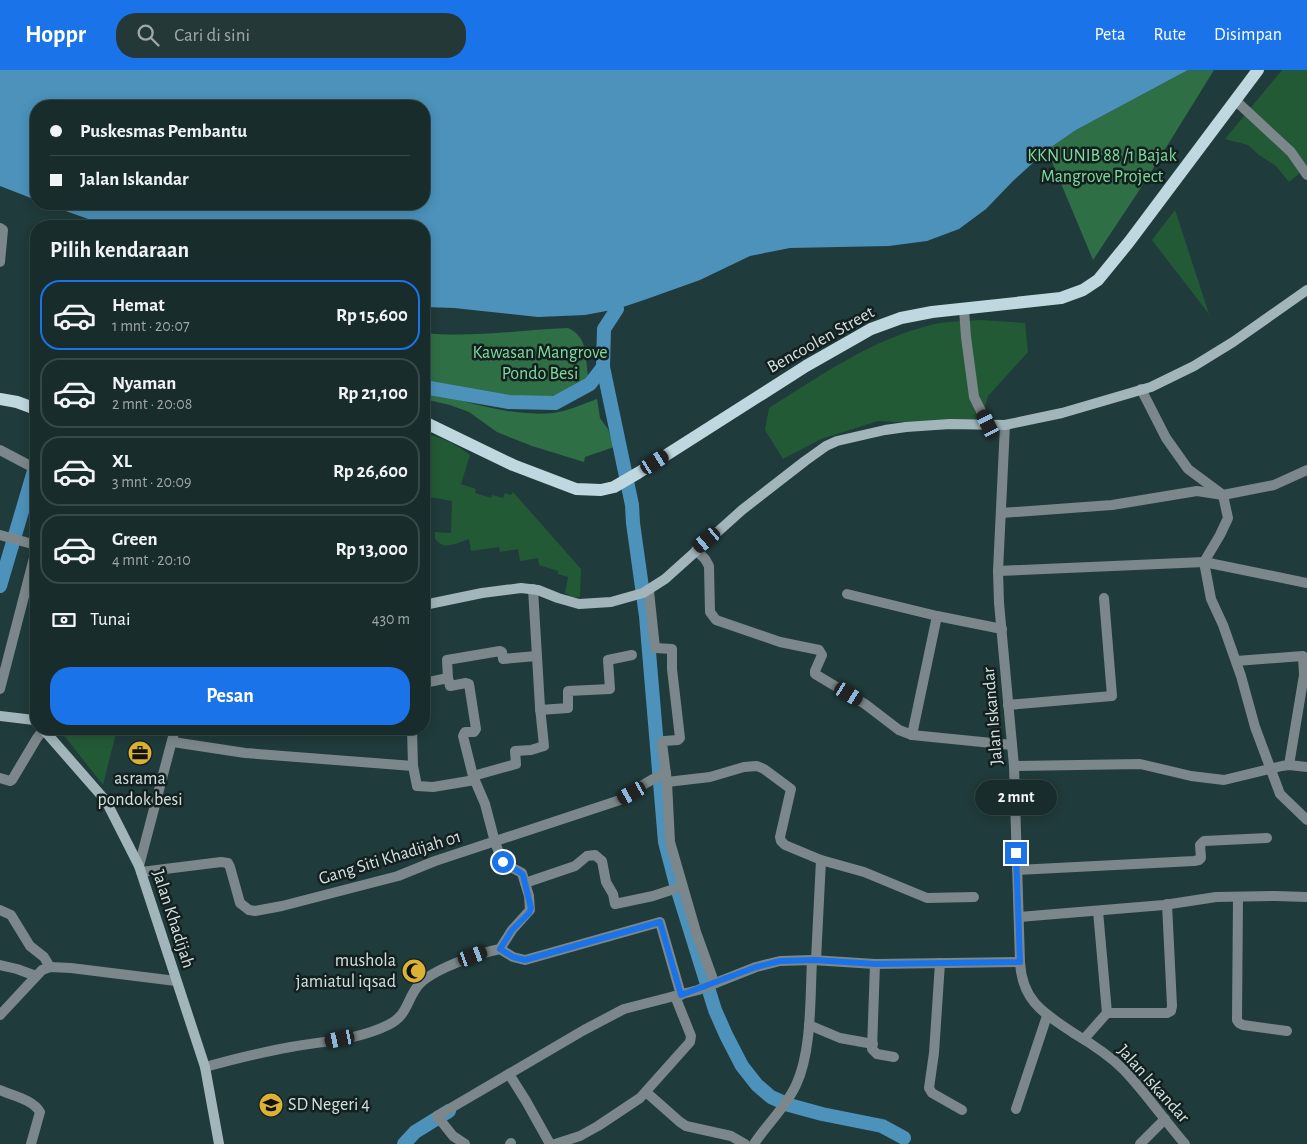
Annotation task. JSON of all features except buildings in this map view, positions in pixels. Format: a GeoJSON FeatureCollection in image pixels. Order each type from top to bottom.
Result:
{"type":"FeatureCollection","features":[{"type":"Feature","properties":{"kind":"main road","name":"Bencoolen Street"},"geometry":{"type":"LineString","coordinates":[[430,425],[513,466],[568,486],[588,490],[601,490],[614,486],[638,473],[806,366],[871,329],[901,318],[932,312],[1061,298],[1083,290],[1098,280],[1129,242],[1258,70]]}},
{"type":"Feature","properties":{"kind":"main road"},"geometry":{"type":"LineString","coordinates":[[0,399],[17,402],[30,407]]}},
{"type":"Feature","properties":{"kind":"street"},"geometry":{"type":"LineString","coordinates":[[1235,100],[1291,152],[1307,176]]}},
{"type":"Feature","properties":{"kind":"street"},"geometry":{"type":"LineString","coordinates":[[0,228],[3,230],[0,262]]}},
{"type":"Feature","properties":{"kind":"street"},"geometry":{"type":"LineString","coordinates":[[430,604],[482,593],[520,588],[532,589],[579,604],[611,602],[644,593],[665,579],[742,510],[826,446],[838,441],[906,427],[950,424],[1005,425],[1062,413],[1146,388],[1194,366],[1307,290]]}},
{"type":"Feature","properties":{"kind":"street"},"geometry":{"type":"LineString","coordinates":[[964,309],[974,397],[988,424]]}},
{"type":"Feature","properties":{"kind":"street"},"geometry":{"type":"LineString","coordinates":[[1146,388],[1166,438],[1188,469],[1223,495],[1228,518],[1204,562],[1211,599],[1236,661],[1255,727],[1279,767]]}},
{"type":"Feature","properties":{"kind":"street","name":"Jalan Iskandar"},"geometry":{"type":"LineString","coordinates":[[1005,425],[998,571],[1014,766],[1021,973],[1026,991],[1039,1010],[1098,1048],[1124,1070],[1184,1144]]}},
{"type":"Feature","properties":{"kind":"street"},"geometry":{"type":"LineString","coordinates":[[0,450],[30,466]]}},
{"type":"Feature","properties":{"kind":"street"},"geometry":{"type":"LineString","coordinates":[[1001,513],[1112,504],[1197,491],[1223,495],[1274,485],[1307,470]]}},
{"type":"Feature","properties":{"kind":"street"},"geometry":{"type":"LineString","coordinates":[[1,535],[30,543]]}},
{"type":"Feature","properties":{"kind":"street"},"geometry":{"type":"LineString","coordinates":[[696,550],[709,566],[710,612],[714,619],[780,642],[819,650],[822,655],[815,671],[816,675],[865,704],[899,730],[912,736],[1012,745]]}},
{"type":"Feature","properties":{"kind":"street"},"geometry":{"type":"LineString","coordinates":[[998,571],[1204,562],[1307,583]]}},
{"type":"Feature","properties":{"kind":"street"},"geometry":{"type":"LineString","coordinates":[[0,689],[30,573]]}},
{"type":"Feature","properties":{"kind":"street"},"geometry":{"type":"LineString","coordinates":[[412,735],[413,766],[416,784],[420,787],[445,786],[474,778],[516,764],[515,751],[531,750],[544,746],[532,589]]}},
{"type":"Feature","properties":{"kind":"street"},"geometry":{"type":"LineString","coordinates":[[644,593],[655,648],[672,649],[672,669],[680,738],[662,742],[670,842],[711,983]]}},
{"type":"Feature","properties":{"kind":"street"},"geometry":{"type":"LineString","coordinates":[[847,594],[937,616],[1002,628]]}},
{"type":"Feature","properties":{"kind":"street"},"geometry":{"type":"LineString","coordinates":[[1008,705],[1112,696],[1104,598]]}},
{"type":"Feature","properties":{"kind":"street"},"geometry":{"type":"LineString","coordinates":[[912,736],[937,616]]}},
{"type":"Feature","properties":{"kind":"street"},"geometry":{"type":"LineString","coordinates":[[500,949],[512,930],[530,910],[531,905],[520,872],[508,867],[503,862],[495,842],[485,804],[474,778],[463,736],[465,732],[474,732],[476,730],[469,686],[466,683],[450,686],[447,660],[500,651],[502,652],[503,659],[536,656]]}},
{"type":"Feature","properties":{"kind":"street"},"geometry":{"type":"LineString","coordinates":[[540,710],[568,708],[568,691],[610,689],[608,660],[632,656]]}},
{"type":"Feature","properties":{"kind":"street"},"geometry":{"type":"LineString","coordinates":[[1236,661],[1303,656],[1304,675],[1279,767],[1280,794],[1307,820]]}},
{"type":"Feature","properties":{"kind":"street"},"geometry":{"type":"LineString","coordinates":[[430,682],[448,678]]}},
{"type":"Feature","properties":{"kind":"street"},"geometry":{"type":"LineString","coordinates":[[0,716],[30,720]]}},
{"type":"Feature","properties":{"kind":"street"},"geometry":{"type":"LineString","coordinates":[[0,778],[12,780],[39,735]]}},
{"type":"Feature","properties":{"kind":"street","name":"Jalan Khadijah"},"geometry":{"type":"LineString","coordinates":[[49,735],[106,800],[140,869],[205,1067],[219,1144]]}},
{"type":"Feature","properties":{"kind":"street"},"geometry":{"type":"LineString","coordinates":[[140,869],[174,735]]}},
{"type":"Feature","properties":{"kind":"street"},"geometry":{"type":"LineString","coordinates":[[173,742],[246,753],[413,766]]}},
{"type":"Feature","properties":{"kind":"street"},"geometry":{"type":"LineString","coordinates":[[1014,766],[1140,764],[1191,776],[1224,780],[1279,767],[1307,767]]}},
{"type":"Feature","properties":{"kind":"street","name":"Gang Siti Khadijah 01"},"geometry":{"type":"LineString","coordinates":[[140,869],[228,863],[240,903],[249,910],[255,911],[282,906],[398,876],[435,861],[620,800],[653,778],[666,776],[710,777],[744,767],[757,766],[764,769],[791,790],[780,837],[781,841],[785,845],[821,860]]}},
{"type":"Feature","properties":{"kind":"street"},"geometry":{"type":"LineString","coordinates":[[1017,870],[1194,861],[1201,858],[1200,844],[1204,842],[1267,838]]}},
{"type":"Feature","properties":{"kind":"street"},"geometry":{"type":"LineString","coordinates":[[525,883],[575,866],[587,856],[595,855],[602,861],[606,882],[613,894],[615,904],[653,896],[674,888]]}},
{"type":"Feature","properties":{"kind":"street"},"geometry":{"type":"LineString","coordinates":[[754,1144],[785,1103],[801,1073],[809,1025],[821,860],[864,872],[926,898],[974,897]]}},
{"type":"Feature","properties":{"kind":"street"},"geometry":{"type":"LineString","coordinates":[[1019,917],[1167,904],[1216,897],[1307,897]]}},
{"type":"Feature","properties":{"kind":"street"},"geometry":{"type":"LineString","coordinates":[[1238,897],[1238,1022],[1244,1025],[1288,1031]]}},
{"type":"Feature","properties":{"kind":"street"},"geometry":{"type":"LineString","coordinates":[[1107,1013],[1167,1013],[1171,1011],[1167,904]]}},
{"type":"Feature","properties":{"kind":"street"},"geometry":{"type":"LineString","coordinates":[[0,910],[11,915],[26,940],[44,957],[50,967]]}},
{"type":"Feature","properties":{"kind":"street"},"geometry":{"type":"LineString","coordinates":[[1084,1039],[1107,1013],[1098,911]]}},
{"type":"Feature","properties":{"kind":"street"},"geometry":{"type":"LineString","coordinates":[[205,1067],[249,1055],[327,1042],[376,1031],[400,1017],[417,987],[437,973],[484,952],[500,949],[513,957],[525,960],[660,922],[677,998],[691,1040],[646,1092],[598,1126],[580,1136],[555,1144]]}},
{"type":"Feature","properties":{"kind":"street"},"geometry":{"type":"LineString","coordinates":[[464,1144],[438,1118],[511,1077],[584,1030],[624,1009],[677,998],[711,983],[756,967],[780,961],[814,960],[875,964],[1020,962]]}},
{"type":"Feature","properties":{"kind":"street"},"geometry":{"type":"LineString","coordinates":[[940,963],[934,1053],[928,1088],[932,1093],[962,1110]]}},
{"type":"Feature","properties":{"kind":"street"},"geometry":{"type":"LineString","coordinates":[[875,964],[872,1050],[874,1053],[894,1058]]}},
{"type":"Feature","properties":{"kind":"street"},"geometry":{"type":"LineString","coordinates":[[0,965],[17,968],[36,976]]}},
{"type":"Feature","properties":{"kind":"street"},"geometry":{"type":"LineString","coordinates":[[0,1016],[42,970],[50,967],[176,981]]}},
{"type":"Feature","properties":{"kind":"street"},"geometry":{"type":"LineString","coordinates":[[1016,1109],[1047,1016]]}},
{"type":"Feature","properties":{"kind":"street"},"geometry":{"type":"LineString","coordinates":[[809,1025],[840,1038],[872,1044]]}},
{"type":"Feature","properties":{"kind":"street"},"geometry":{"type":"LineString","coordinates":[[511,1077],[550,1144]]}},
{"type":"Feature","properties":{"kind":"street"},"geometry":{"type":"LineString","coordinates":[[0,1090],[21,1098],[37,1107],[40,1112],[31,1144]]}},
{"type":"Feature","properties":{"kind":"street"},"geometry":{"type":"LineString","coordinates":[[646,1092],[686,1126],[731,1136],[744,1144]]}},
{"type":"Feature","properties":{"kind":"street"},"geometry":{"type":"LineString","coordinates":[[1140,1144],[1165,1119]]}},
{"type":"Feature","properties":{"kind":"green space","name":"KKN UNIB 88 /1 Bajak Mangrove Project"},"geometry":{"type":"Polygon","coordinates":[[[1188,70],[1214,70],[1146,180],[1093,260],[1047,150],[1076,130],[1188,70]]]}},
{"type":"Feature","properties":{"kind":"green space"},"geometry":{"type":"Polygon","coordinates":[[[1282,70],[1307,70],[1307,167],[1289,182],[1276,166],[1248,145],[1225,139],[1282,70]]]}},
{"type":"Feature","properties":{"kind":"green space"},"geometry":{"type":"Polygon","coordinates":[[[1175,210],[1209,314],[1152,240],[1175,210]]]}},
{"type":"Feature","properties":{"kind":"green space"},"geometry":{"type":"Polygon","coordinates":[[[981,320],[1025,323],[1028,352],[988,396],[980,423],[878,421],[821,439],[783,459],[765,430],[769,408],[869,348],[912,330],[935,324],[981,320]]]}},
{"type":"Feature","properties":{"kind":"green space","name":"Kawasan Mangrove Pondo Besi"},"geometry":{"type":"Polygon","coordinates":[[[568,328],[579,336],[582,342],[586,354],[588,375],[577,387],[559,394],[537,397],[486,394],[430,384],[430,333],[478,334],[568,328]]]}},
{"type":"Feature","properties":{"kind":"green space","name":"Kawasan Mangrove Pondo Besi"},"geometry":{"type":"Polygon","coordinates":[[[430,392],[488,407],[537,414],[559,412],[597,399],[600,418],[608,429],[614,447],[585,457],[584,462],[532,446],[497,432],[469,412],[430,400],[430,392]]]}},
{"type":"Feature","properties":{"kind":"green space"},"geometry":{"type":"Polygon","coordinates":[[[430,435],[449,442],[470,455],[461,484],[476,489],[475,493],[491,498],[492,495],[503,498],[505,493],[511,495],[513,492],[581,569],[580,597],[573,597],[565,593],[568,577],[558,574],[558,571],[539,565],[538,558],[520,561],[518,549],[500,552],[499,547],[471,551],[469,539],[446,546],[438,542],[435,538],[435,532],[451,533],[452,501],[430,497],[430,435]]]}},
{"type":"Feature","properties":{"kind":"green space"},"geometry":{"type":"Polygon","coordinates":[[[64,735],[116,735],[103,785],[64,735]]]}},
{"type":"Feature","properties":{"kind":"water"},"geometry":{"type":"Polygon","coordinates":[[[0,70],[1188,70],[1076,130],[1047,150],[986,209],[959,229],[927,241],[889,246],[790,248],[750,256],[700,280],[617,309],[585,315],[538,317],[430,307],[430,220],[91,220],[63,210],[430,210],[430,100],[30,100],[30,198],[0,186],[0,70]]]}},
{"type":"Feature","properties":{"kind":"waterway"},"geometry":{"type":"LineString","coordinates":[[617,309],[604,329],[603,367],[632,505],[646,616],[665,842],[677,888],[715,1010],[742,1066],[757,1085],[771,1097],[789,1105],[822,1114],[882,1126],[904,1138]]}},
{"type":"Feature","properties":{"kind":"waterway"},"geometry":{"type":"LineString","coordinates":[[430,388],[509,402],[555,403],[590,384],[603,367]]}},
{"type":"Feature","properties":{"kind":"waterway"},"geometry":{"type":"LineString","coordinates":[[0,586],[30,484]]}},
{"type":"Feature","properties":{"kind":"waterway"},"geometry":{"type":"LineString","coordinates":[[404,1144],[415,1132],[449,1111]]}},
{"type":"Feature","properties":{"kind":"place","name":"asrama pondok besi"},"geometry":{"type":"Point","coordinates":[140,753]}},
{"type":"Feature","properties":{"kind":"place","name":"mushola jamiatul iqsad"},"geometry":{"type":"Point","coordinates":[414,971]}},
{"type":"Feature","properties":{"kind":"place","name":"SD Negeri 4"},"geometry":{"type":"Point","coordinates":[271,1105]}},
{"type":"Feature","properties":{"kind":"route"},"geometry":{"type":"LineString","coordinates":[[503,862],[523,875],[531,908],[529,913],[512,930],[500,949],[513,957],[525,960],[660,922],[662,923],[681,995],[698,990],[734,974],[780,961],[816,960],[875,964],[1020,962],[1016,853]]}}]}
